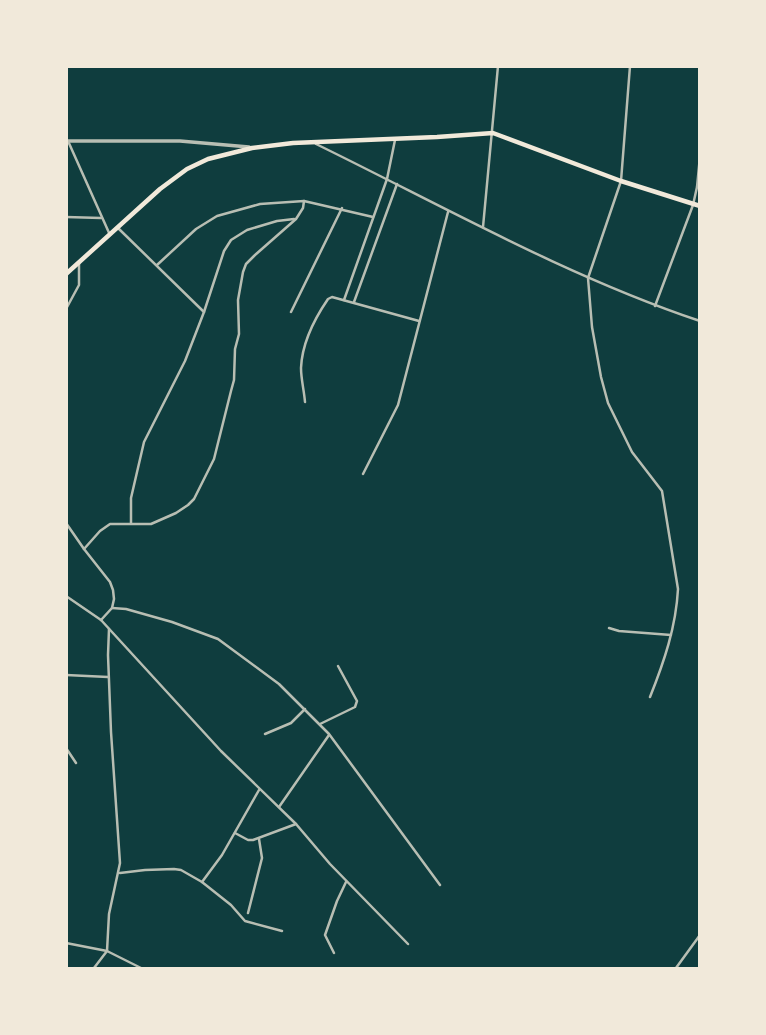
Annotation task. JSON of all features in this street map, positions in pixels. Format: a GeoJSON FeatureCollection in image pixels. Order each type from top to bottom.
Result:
{"type":"FeatureCollection","features":[{"type":"Feature","properties":{"kind":"main road"},"geometry":{"type":"LineString","coordinates":[[66,274],[160,189],[187,169],[208,159],[251,148],[310,141],[493,133],[621,181],[699,206]]}},
{"type":"Feature","properties":{"kind":"street"},"geometry":{"type":"LineString","coordinates":[[483,228],[498,66]]}},
{"type":"Feature","properties":{"kind":"street"},"geometry":{"type":"LineString","coordinates":[[630,66],[621,181],[588,278],[592,327],[608,403],[632,452],[662,491],[678,589],[671,635],[650,697]]}},
{"type":"Feature","properties":{"kind":"street"},"geometry":{"type":"LineString","coordinates":[[344,300],[387,179],[395,139]]}},
{"type":"Feature","properties":{"kind":"street"},"geometry":{"type":"LineString","coordinates":[[110,235],[67,141],[180,141],[251,148]]}},
{"type":"Feature","properties":{"kind":"street"},"geometry":{"type":"LineString","coordinates":[[310,141],[588,278],[699,321]]}},
{"type":"Feature","properties":{"kind":"street"},"geometry":{"type":"LineString","coordinates":[[655,306],[693,205],[699,156]]}},
{"type":"Feature","properties":{"kind":"street"},"geometry":{"type":"LineString","coordinates":[[354,302],[397,184]]}},
{"type":"Feature","properties":{"kind":"street"},"geometry":{"type":"LineString","coordinates":[[158,265],[197,229],[217,216],[261,204],[304,201],[373,217]]}},
{"type":"Feature","properties":{"kind":"street"},"geometry":{"type":"LineString","coordinates":[[84,549],[104,527],[113,523],[151,524],[188,505],[198,491],[218,449],[234,380],[235,349],[239,334],[238,300],[243,272],[246,264],[255,255],[296,219],[304,201]]}},
{"type":"Feature","properties":{"kind":"street"},"geometry":{"type":"LineString","coordinates":[[291,312],[342,208]]}},
{"type":"Feature","properties":{"kind":"street"},"geometry":{"type":"LineString","coordinates":[[363,474],[398,405],[448,210]]}},
{"type":"Feature","properties":{"kind":"street"},"geometry":{"type":"LineString","coordinates":[[66,217],[102,218]]}},
{"type":"Feature","properties":{"kind":"street"},"geometry":{"type":"LineString","coordinates":[[131,523],[131,498],[144,442],[184,361],[224,251],[231,240],[247,230],[277,221],[296,219]]}},
{"type":"Feature","properties":{"kind":"street"},"geometry":{"type":"LineString","coordinates":[[118,228],[204,312]]}},
{"type":"Feature","properties":{"kind":"street"},"geometry":{"type":"LineString","coordinates":[[66,309],[79,285],[79,263]]}},
{"type":"Feature","properties":{"kind":"street"},"geometry":{"type":"LineString","coordinates":[[305,402],[301,364],[305,346],[328,299],[332,297],[354,302],[420,321]]}},
{"type":"Feature","properties":{"kind":"street"},"geometry":{"type":"LineString","coordinates":[[66,523],[68,530],[110,582],[114,599],[112,608],[101,620]]}},
{"type":"Feature","properties":{"kind":"street"},"geometry":{"type":"LineString","coordinates":[[66,596],[101,620],[221,751],[296,824],[408,943]]}},
{"type":"Feature","properties":{"kind":"street"},"geometry":{"type":"LineString","coordinates":[[112,608],[126,609],[172,622],[218,639],[279,684],[329,734],[440,885]]}},
{"type":"Feature","properties":{"kind":"street"},"geometry":{"type":"LineString","coordinates":[[609,628],[630,633],[671,635]]}},
{"type":"Feature","properties":{"kind":"street"},"geometry":{"type":"LineString","coordinates":[[94,968],[107,951],[109,914],[120,863],[108,677],[109,629]]}},
{"type":"Feature","properties":{"kind":"street"},"geometry":{"type":"LineString","coordinates":[[320,724],[357,704],[338,666]]}},
{"type":"Feature","properties":{"kind":"street"},"geometry":{"type":"LineString","coordinates":[[66,676],[108,677]]}},
{"type":"Feature","properties":{"kind":"street"},"geometry":{"type":"LineString","coordinates":[[265,734],[290,723],[305,709]]}},
{"type":"Feature","properties":{"kind":"street"},"geometry":{"type":"LineString","coordinates":[[279,807],[329,734]]}},
{"type":"Feature","properties":{"kind":"street"},"geometry":{"type":"LineString","coordinates":[[66,748],[76,763]]}},
{"type":"Feature","properties":{"kind":"street"},"geometry":{"type":"LineString","coordinates":[[202,882],[222,855],[259,789]]}},
{"type":"Feature","properties":{"kind":"street"},"geometry":{"type":"LineString","coordinates":[[235,833],[248,840],[259,839],[296,824]]}},
{"type":"Feature","properties":{"kind":"street"},"geometry":{"type":"LineString","coordinates":[[248,913],[262,858],[259,839]]}},
{"type":"Feature","properties":{"kind":"street"},"geometry":{"type":"LineString","coordinates":[[119,873],[174,869],[188,873],[231,905],[245,921],[282,931]]}},
{"type":"Feature","properties":{"kind":"street"},"geometry":{"type":"LineString","coordinates":[[334,953],[325,935],[347,881]]}},
{"type":"Feature","properties":{"kind":"street"},"geometry":{"type":"LineString","coordinates":[[676,968],[699,935]]}},
{"type":"Feature","properties":{"kind":"street"},"geometry":{"type":"LineString","coordinates":[[66,943],[107,951],[141,968]]}}]}
